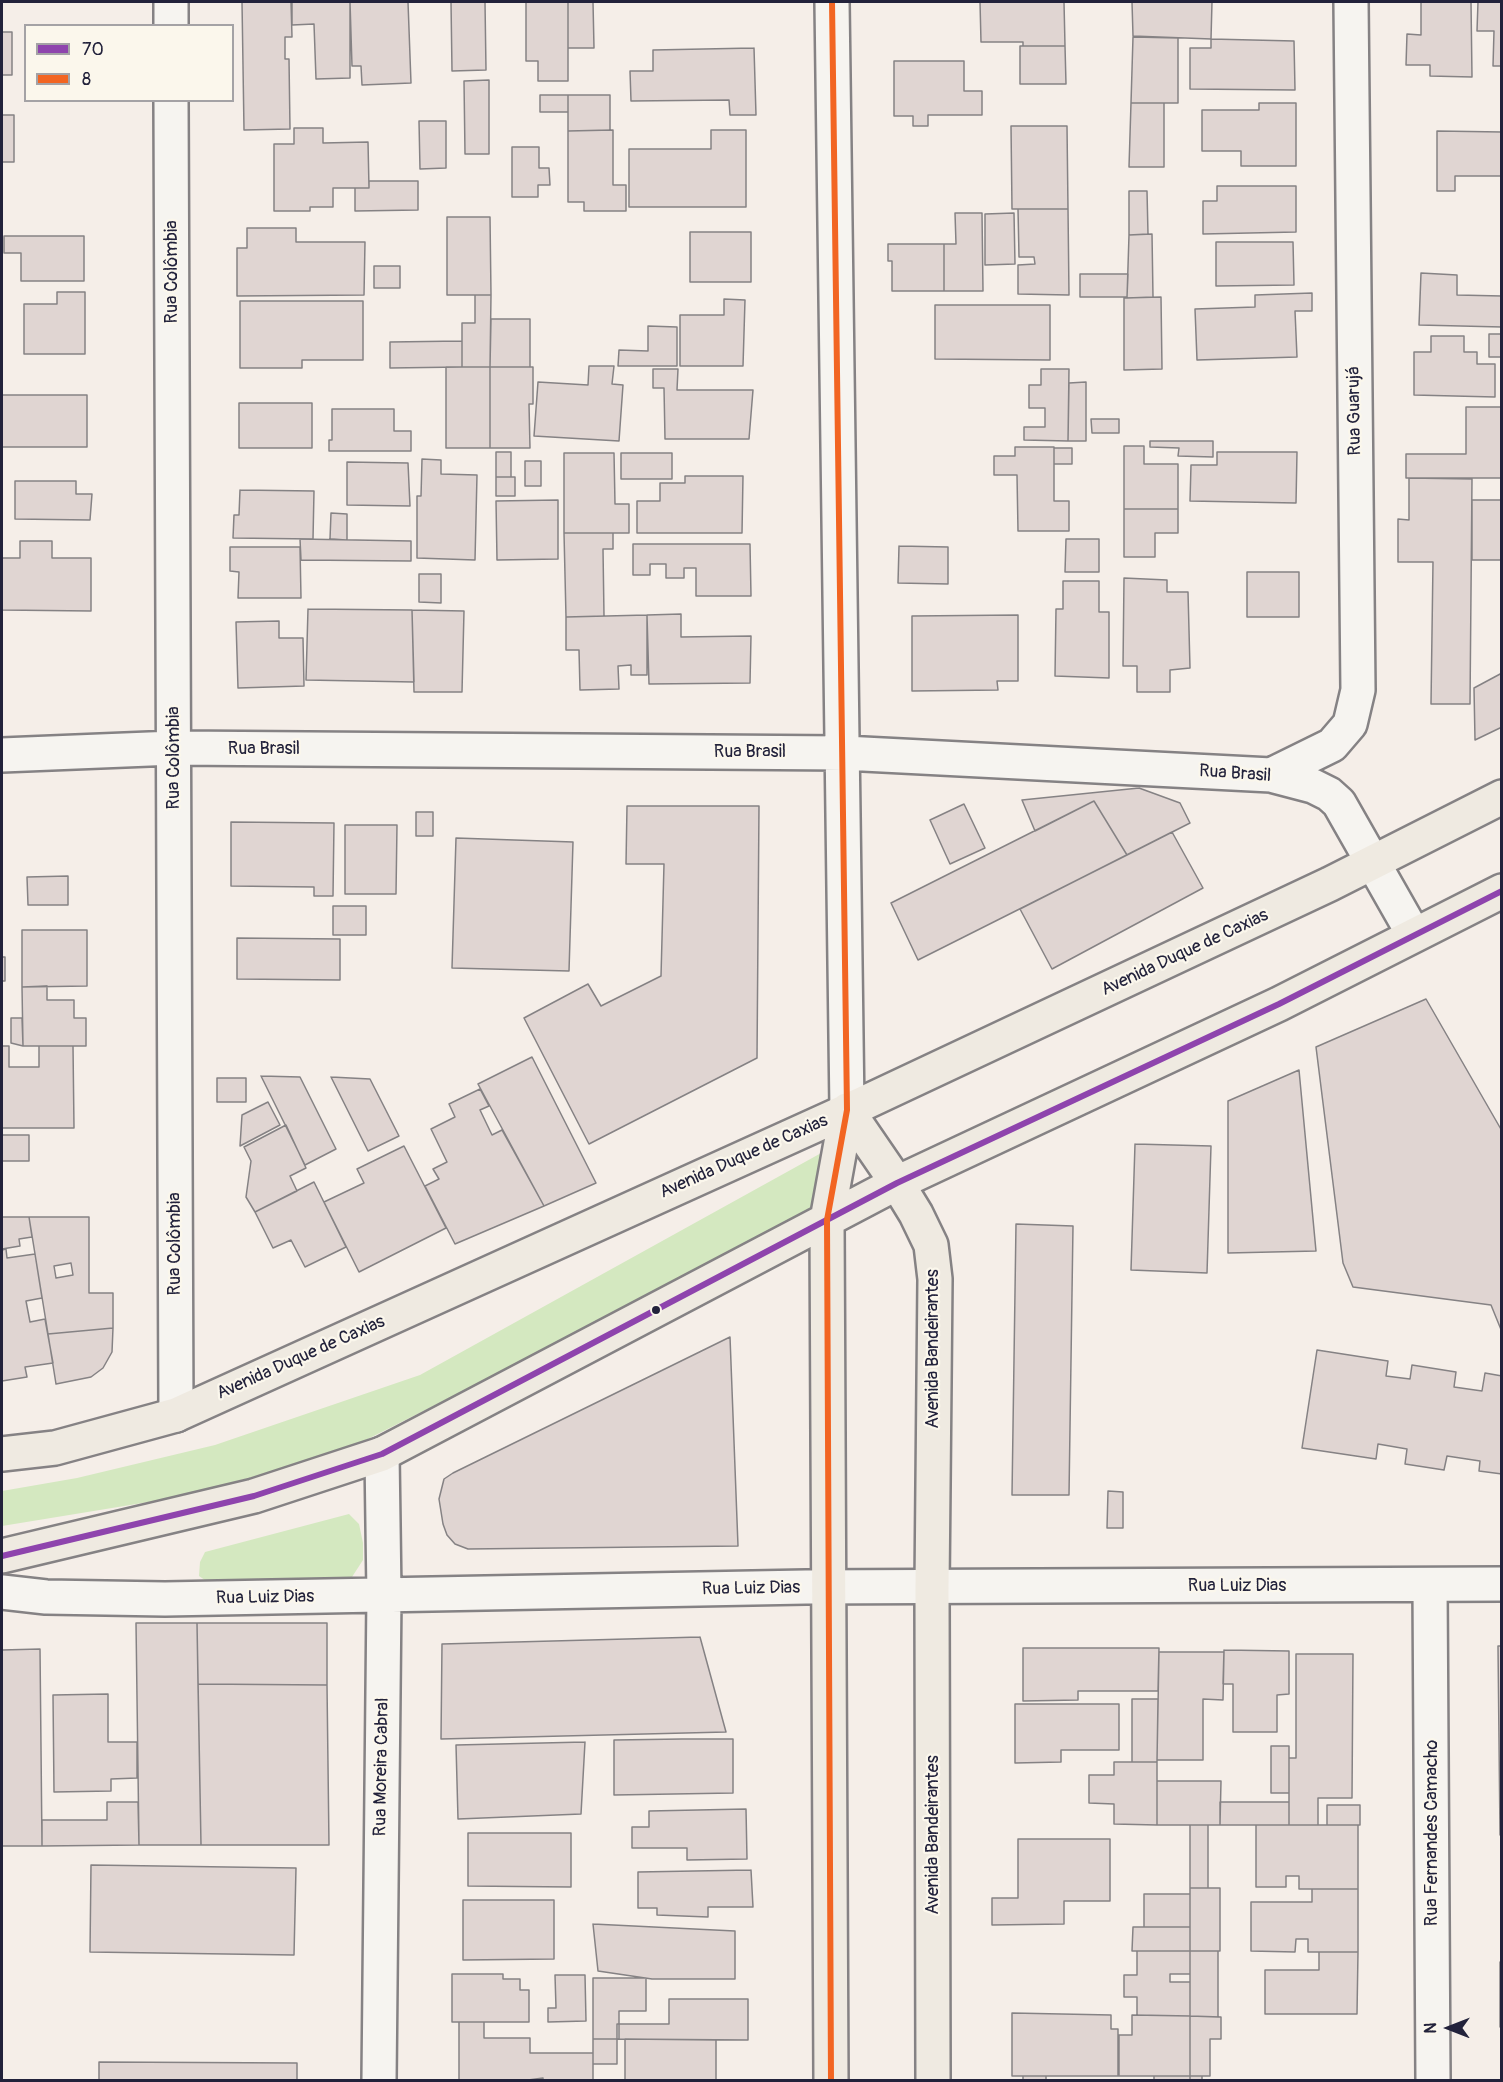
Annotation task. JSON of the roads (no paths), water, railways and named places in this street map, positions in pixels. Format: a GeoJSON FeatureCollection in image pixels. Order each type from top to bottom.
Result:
{"type":"FeatureCollection","features":[{"type":"Feature","properties":{"kind":"main road","name":"Avenida Duque de Caxias"},"geometry":{"type":"LineString","coordinates":[[2,1454],[55,1448],[176,1414],[848,1110],[1330,884],[1502,797]]}},
{"type":"Feature","properties":{"kind":"main road"},"geometry":{"type":"LineString","coordinates":[[2,1556],[254,1496],[382,1454],[897,1183],[1279,1004],[1502,891]]}},
{"type":"Feature","properties":{"kind":"main road","name":"Avenida Bandeirantes"},"geometry":{"type":"LineString","coordinates":[[848,1110],[897,1183],[931,1245],[935,1279],[932,1587],[933,2080]]}},
{"type":"Feature","properties":{"kind":"main road"},"geometry":{"type":"LineString","coordinates":[[831,2080],[827,1220],[848,1110]]}},
{"type":"Feature","properties":{"kind":"street"},"geometry":{"type":"LineString","coordinates":[[171,2],[171,24]]}},
{"type":"Feature","properties":{"kind":"street"},"geometry":{"type":"LineString","coordinates":[[832,2],[848,1110]]}},
{"type":"Feature","properties":{"kind":"street","name":"Rua Guarujá"},"geometry":{"type":"LineString","coordinates":[[1272,775],[1332,745],[1350,724],[1358,690],[1351,2]]}},
{"type":"Feature","properties":{"kind":"street","name":"Rua Colômbia"},"geometry":{"type":"LineString","coordinates":[[171,102],[176,1414]]}},
{"type":"Feature","properties":{"kind":"street","name":"Rua Brasil"},"geometry":{"type":"LineString","coordinates":[[2,754],[174,748],[844,753],[1272,775],[1313,786],[1339,803],[1414,936]]}},
{"type":"Feature","properties":{"kind":"street","name":"Rua Moreira Cabral"},"geometry":{"type":"LineString","coordinates":[[379,2080],[384,1595],[382,1454]]}},
{"type":"Feature","properties":{"kind":"street","name":"Rua Luiz Dias"},"geometry":{"type":"LineString","coordinates":[[2,1592],[46,1597],[165,1599],[828,1587],[1502,1584]]}},
{"type":"Feature","properties":{"kind":"street","name":"Rua Fernandes Camacho"},"geometry":{"type":"LineString","coordinates":[[1430,1585],[1434,2080]]}}]}
